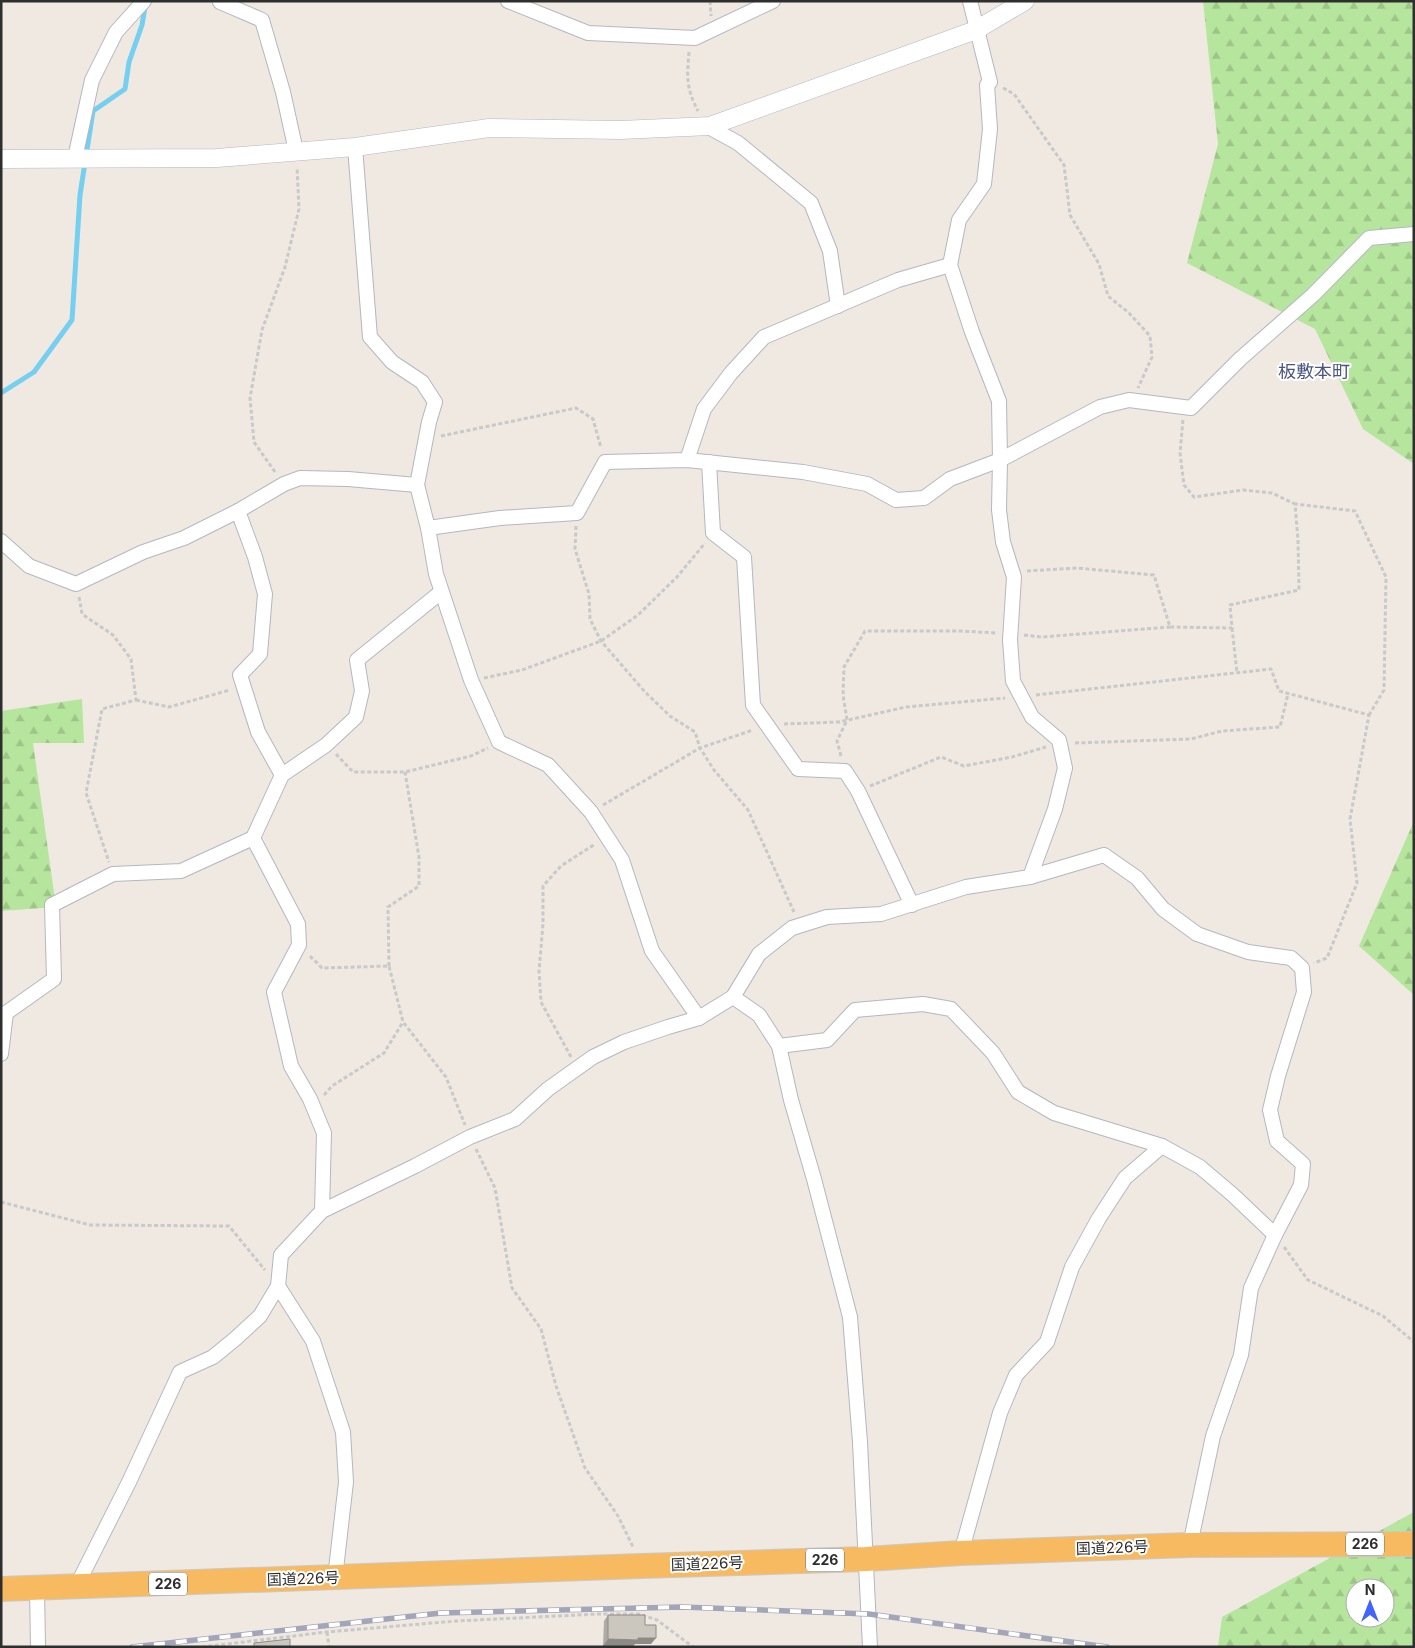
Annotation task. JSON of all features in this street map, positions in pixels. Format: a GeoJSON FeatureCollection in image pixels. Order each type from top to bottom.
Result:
{"type":"FeatureCollection","features":[{"type":"Feature","properties":{"kind":"highway","name":"国道226号"},"geometry":{"type":"LineString","coordinates":[[1,1589],[866,1559],[1190,1545],[1414,1544]]}},
{"type":"Feature","properties":{"kind":"street"},"geometry":{"type":"LineString","coordinates":[[75,158],[92,80],[116,32],[144,1]]}},
{"type":"Feature","properties":{"kind":"street"},"geometry":{"type":"LineString","coordinates":[[508,1],[588,33],[695,38],[773,1]]}},
{"type":"Feature","properties":{"kind":"street"},"geometry":{"type":"LineString","coordinates":[[970,1],[990,82],[988,86],[990,129],[984,184],[959,220],[950,265],[972,332],[999,401],[999,510],[1003,542],[1013,574],[1010,634],[1013,681],[1032,717],[1059,740],[1065,768],[1055,809],[1030,877]]}},
{"type":"Feature","properties":{"kind":"street"},"geometry":{"type":"LineString","coordinates":[[1,158],[217,158],[355,147],[489,128],[620,130],[710,126],[976,30],[1025,1]]}},
{"type":"Feature","properties":{"kind":"street"},"geometry":{"type":"LineString","coordinates":[[219,2],[262,20],[283,92],[296,151]]}},
{"type":"Feature","properties":{"kind":"street"},"geometry":{"type":"LineString","coordinates":[[705,125],[744,148],[811,203],[830,251],[838,306]]}},
{"type":"Feature","properties":{"kind":"street"},"geometry":{"type":"LineString","coordinates":[[355,147],[370,338],[392,362],[422,382],[435,402],[425,439],[417,485],[428,528],[436,574],[471,680],[499,742],[548,765],[591,812],[622,860],[652,951],[699,1018]]}},
{"type":"Feature","properties":{"kind":"street"},"geometry":{"type":"LineString","coordinates":[[428,528],[500,518],[577,513],[604,462],[687,460],[803,472],[868,484],[896,500],[924,498],[950,479],[1000,460],[1100,406],[1133,400],[1191,408],[1240,359],[1313,295],[1369,238],[1414,234]]}},
{"type":"Feature","properties":{"kind":"street"},"geometry":{"type":"LineString","coordinates":[[687,460],[704,410],[730,374],[764,337],[898,280],[950,265]]}},
{"type":"Feature","properties":{"kind":"street"},"geometry":{"type":"LineString","coordinates":[[709,462],[713,533],[744,557],[753,705],[798,769],[845,771],[858,792],[912,905]]}},
{"type":"Feature","properties":{"kind":"street"},"geometry":{"type":"LineString","coordinates":[[1,541],[28,566],[76,584],[143,552],[184,538],[238,511],[284,484],[300,478],[348,479],[417,485]]}},
{"type":"Feature","properties":{"kind":"street"},"geometry":{"type":"LineString","coordinates":[[238,511],[256,557],[265,594],[260,654],[240,675],[258,732],[282,775]]}},
{"type":"Feature","properties":{"kind":"street"},"geometry":{"type":"LineString","coordinates":[[1,1054],[6,1013],[54,979],[52,905],[113,874],[181,871],[253,838],[282,775],[326,745],[356,717],[362,691],[357,660],[441,592]]}},
{"type":"Feature","properties":{"kind":"street"},"geometry":{"type":"LineString","coordinates":[[253,838],[298,924],[299,945],[274,992],[291,1066],[313,1106],[324,1133],[322,1211]]}},
{"type":"Feature","properties":{"kind":"street"},"geometry":{"type":"LineString","coordinates":[[76,1587],[130,1482],[180,1372],[213,1357],[260,1316],[278,1286],[281,1255],[322,1211],[470,1137],[515,1119],[548,1089],[593,1057],[624,1042],[699,1018],[733,998],[759,954],[792,928],[827,917],[881,914],[966,887],[1030,877],[1104,855],[1136,878],[1163,909],[1196,934],[1248,952],[1291,958],[1302,968],[1304,992],[1278,1076],[1270,1110],[1277,1141],[1303,1164],[1301,1185],[1275,1235],[1251,1288],[1241,1355],[1214,1436],[1190,1545]]}},
{"type":"Feature","properties":{"kind":"street"},"geometry":{"type":"LineString","coordinates":[[733,998],[759,1015],[779,1046],[790,1100],[814,1179],[850,1317],[860,1442],[870,1647]]}},
{"type":"Feature","properties":{"kind":"street"},"geometry":{"type":"LineString","coordinates":[[779,1046],[827,1040],[855,1010],[923,1004],[952,1009],[993,1054],[1018,1092],[1054,1113],[1162,1146],[1200,1168],[1233,1195],[1275,1235]]}},
{"type":"Feature","properties":{"kind":"street"},"geometry":{"type":"LineString","coordinates":[[961,1554],[1000,1413],[1016,1375],[1048,1342],[1072,1267],[1099,1218],[1125,1178],[1162,1146]]}},
{"type":"Feature","properties":{"kind":"street"},"geometry":{"type":"LineString","coordinates":[[278,1286],[313,1341],[343,1432],[346,1482],[335,1578]]}},
{"type":"Feature","properties":{"kind":"street"},"geometry":{"type":"LineString","coordinates":[[37,1588],[38,1647]]}},
{"type":"Feature","properties":{"kind":"path"},"geometry":{"type":"LineString","coordinates":[[695,38],[689,49],[687,76],[690,96],[705,125]]}},
{"type":"Feature","properties":{"kind":"path"},"geometry":{"type":"LineString","coordinates":[[990,82],[1014,94],[1064,165],[1070,215],[1099,264],[1108,296],[1129,313],[1150,336],[1152,357],[1133,400]]}},
{"type":"Feature","properties":{"kind":"path"},"geometry":{"type":"LineString","coordinates":[[284,484],[254,442],[250,398],[262,330],[285,266],[298,210],[296,151]]}},
{"type":"Feature","properties":{"kind":"path"},"geometry":{"type":"LineString","coordinates":[[1184,407],[1180,452],[1184,485],[1194,497],[1243,490],[1272,493],[1295,504],[1355,511],[1386,576],[1384,690],[1369,715]]}},
{"type":"Feature","properties":{"kind":"path"},"geometry":{"type":"LineString","coordinates":[[425,439],[576,408],[593,419],[604,462]]}},
{"type":"Feature","properties":{"kind":"path"},"geometry":{"type":"LineString","coordinates":[[1238,673],[1230,605],[1299,590],[1295,504]]}},
{"type":"Feature","properties":{"kind":"path"},"geometry":{"type":"LineString","coordinates":[[577,513],[575,550],[589,594],[590,619],[602,641],[644,692],[670,716],[695,732],[700,748],[714,770],[748,810],[799,926]]}},
{"type":"Feature","properties":{"kind":"path"},"geometry":{"type":"LineString","coordinates":[[471,680],[522,670],[602,641],[638,615],[677,577],[713,533]]}},
{"type":"Feature","properties":{"kind":"path"},"geometry":{"type":"LineString","coordinates":[[1013,574],[1024,571],[1078,568],[1154,575],[1170,627]]}},
{"type":"Feature","properties":{"kind":"path"},"geometry":{"type":"LineString","coordinates":[[76,584],[82,614],[113,635],[131,659],[136,700]]}},
{"type":"Feature","properties":{"kind":"path"},"geometry":{"type":"LineString","coordinates":[[845,771],[837,740],[847,720],[843,695],[844,668],[865,631],[962,631],[1042,637],[1170,627],[1232,628]]}},
{"type":"Feature","properties":{"kind":"path"},"geometry":{"type":"LineString","coordinates":[[113,874],[86,793],[102,709],[136,700],[169,707],[244,686]]}},
{"type":"Feature","properties":{"kind":"path"},"geometry":{"type":"LineString","coordinates":[[858,792],[940,757],[964,766],[1012,757],[1059,744],[1191,739],[1222,730],[1280,727],[1288,694]]}},
{"type":"Feature","properties":{"kind":"path"},"geometry":{"type":"LineString","coordinates":[[326,745],[353,772],[405,772],[471,756],[499,742]]}},
{"type":"Feature","properties":{"kind":"path"},"geometry":{"type":"LineString","coordinates":[[405,772],[419,858],[419,886],[388,907],[389,966],[403,1022],[446,1077],[470,1137],[495,1188],[512,1288],[541,1329],[556,1386],[586,1468],[618,1516],[641,1566]]}},
{"type":"Feature","properties":{"kind":"path"},"geometry":{"type":"LineString","coordinates":[[578,1068],[541,1002],[539,971],[543,924],[543,886],[561,866],[607,836]]}},
{"type":"Feature","properties":{"kind":"path"},"geometry":{"type":"LineString","coordinates":[[299,945],[322,968],[389,966]]}},
{"type":"Feature","properties":{"kind":"path"},"geometry":{"type":"LineString","coordinates":[[313,1106],[332,1086],[384,1053],[403,1022]]}},
{"type":"Feature","properties":{"kind":"path"},"geometry":{"type":"LineString","coordinates":[[1,1202],[90,1225],[228,1226],[278,1286]]}},
{"type":"Feature","properties":{"kind":"path"},"geometry":{"type":"LineString","coordinates":[[1275,1235],[1308,1280],[1382,1316],[1414,1342]]}},
{"type":"Feature","properties":{"kind":"path"},"geometry":{"type":"LineString","coordinates":[[202,1647],[327,1632],[456,1621],[598,1614],[639,1614],[657,1620],[693,1647]]}},
{"type":"Feature","properties":{"kind":"path"},"geometry":{"type":"LineString","coordinates":[[327,1632],[329,1647]]}},
{"type":"Feature","properties":{"kind":"green space"},"geometry":{"type":"Polygon","coordinates":[[[1203,1],[1414,1],[1414,464],[1363,429],[1315,329],[1187,263],[1218,144],[1203,1]]]}},
{"type":"Feature","properties":{"kind":"green space"},"geometry":{"type":"Polygon","coordinates":[[[82,699],[84,743],[33,743],[56,907],[1,911],[1,711],[82,699]]]}},
{"type":"Feature","properties":{"kind":"green space"},"geometry":{"type":"Polygon","coordinates":[[[1414,821],[1414,995],[1359,946],[1414,821]]]}},
{"type":"Feature","properties":{"kind":"green space"},"geometry":{"type":"Polygon","coordinates":[[[1414,1512],[1414,1647],[1218,1647],[1222,1617],[1414,1512]]]}},
{"type":"Feature","properties":{"kind":"building"},"geometry":{"type":"Polygon","coordinates":[[[608,1615],[645,1615],[645,1625],[656,1625],[656,1638],[638,1638],[638,1640],[608,1639],[608,1615]]]}},
{"type":"Feature","properties":{"kind":"building"},"geometry":{"type":"Polygon","coordinates":[[[290,1639],[290,1647],[254,1647],[254,1643],[290,1639]]]}},
{"type":"Feature","properties":{"kind":"waterway"},"geometry":{"type":"LineString","coordinates":[[1,393],[34,372],[72,320],[80,195],[93,111],[125,89],[129,62],[142,25],[145,7]]}},
{"type":"Feature","properties":{"kind":"railway"},"geometry":{"type":"LineString","coordinates":[[132,1647],[441,1613],[682,1607],[869,1614],[1107,1647]]}},
{"type":"Feature","properties":{"kind":"district","name":"板敷本町"},"geometry":{"type":"Point","coordinates":[1314,372]}}]}
